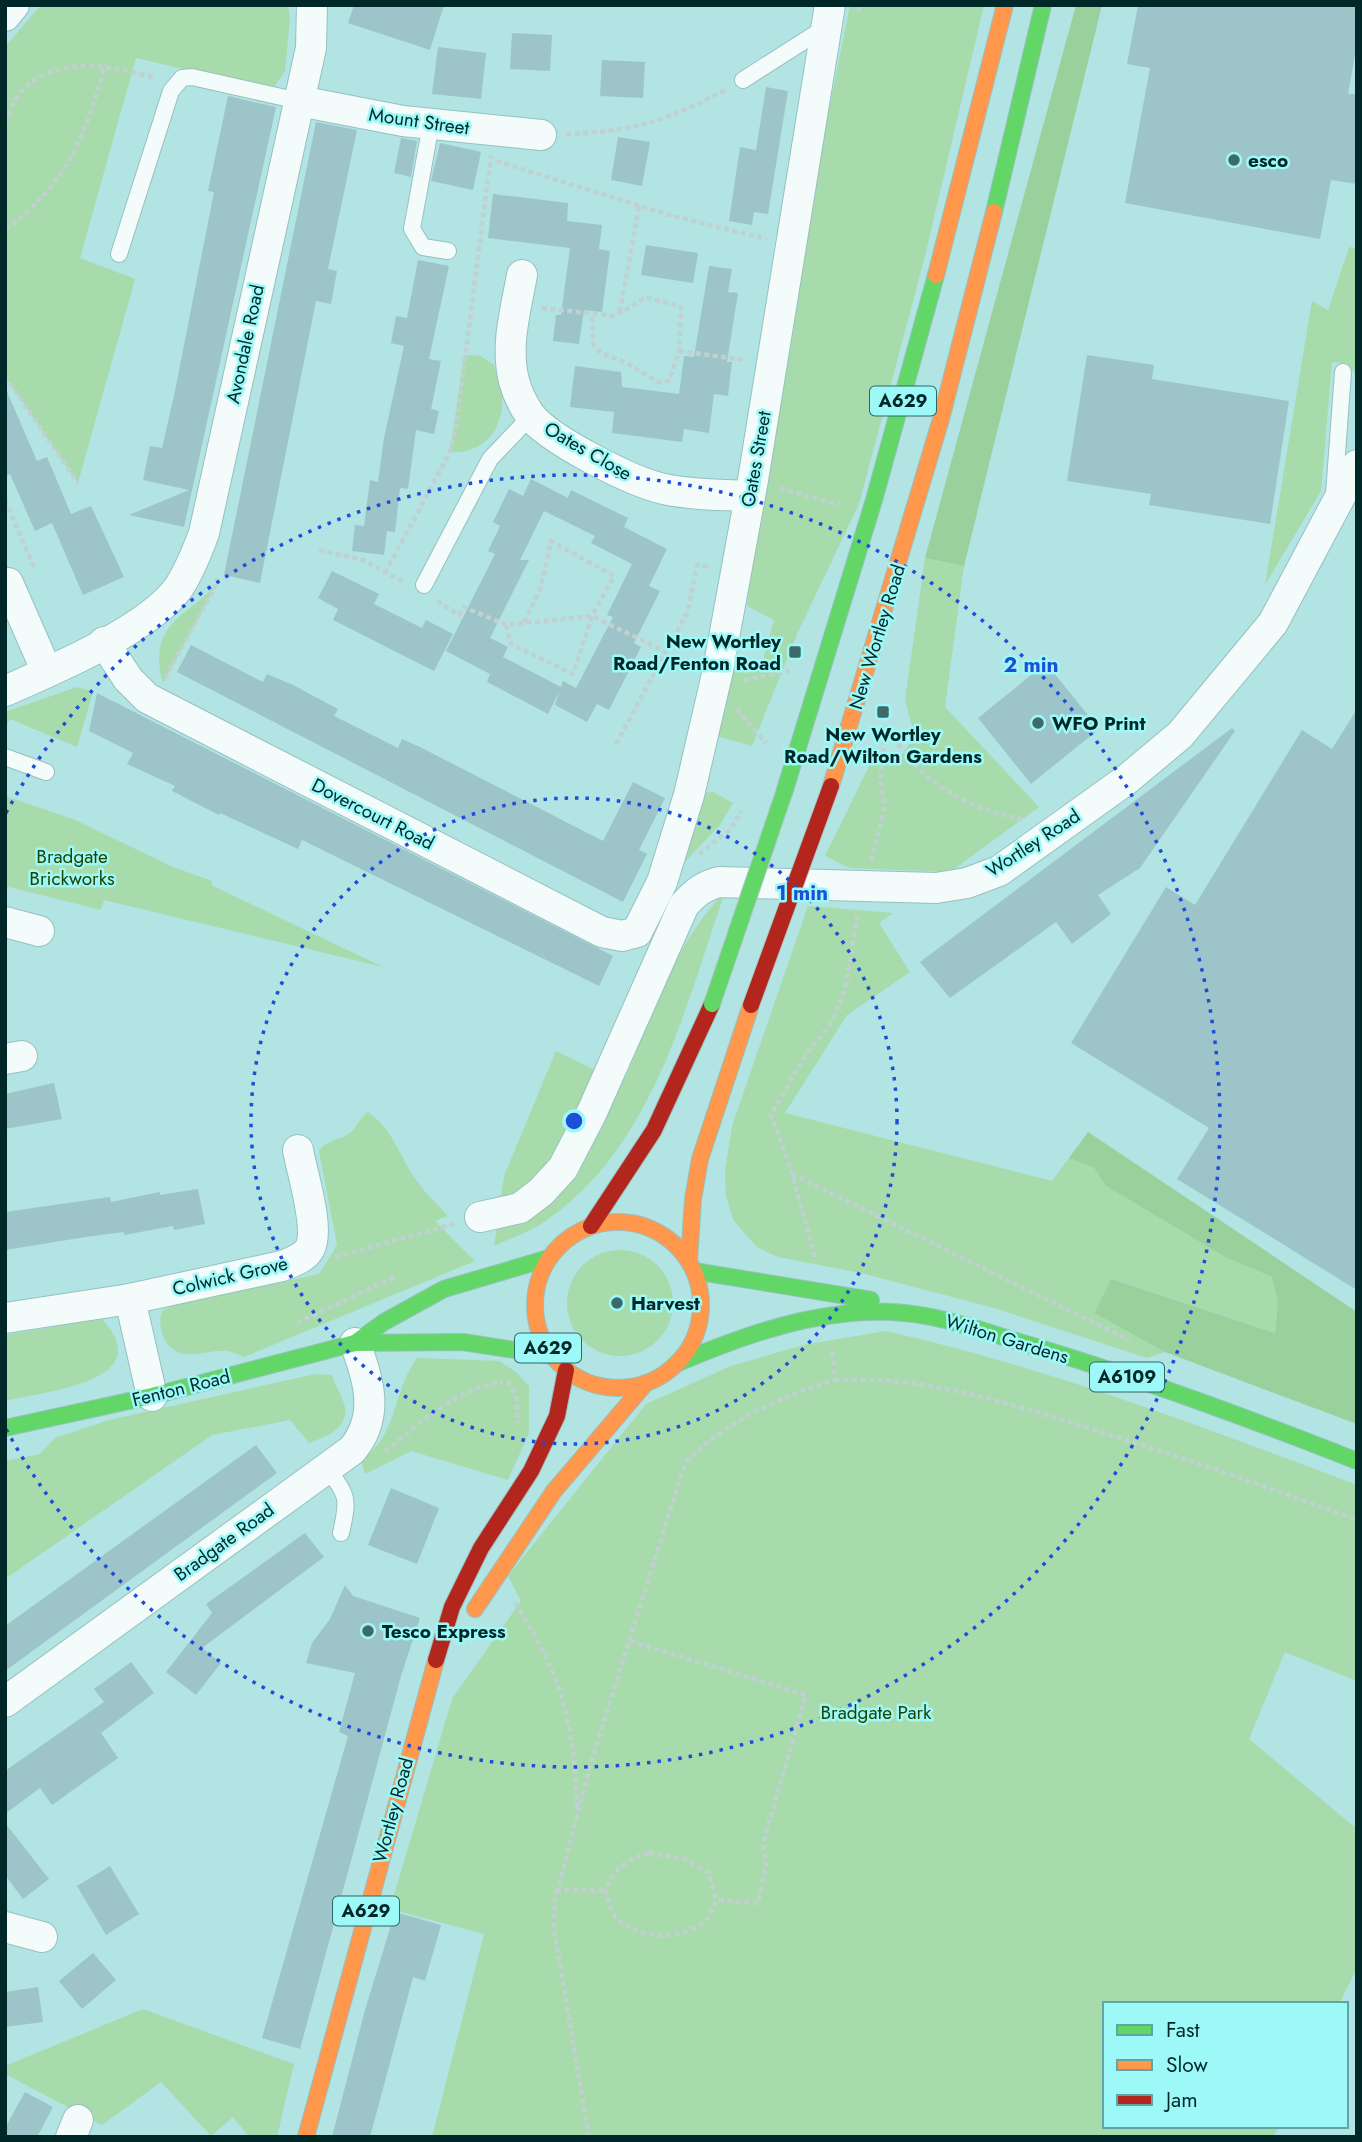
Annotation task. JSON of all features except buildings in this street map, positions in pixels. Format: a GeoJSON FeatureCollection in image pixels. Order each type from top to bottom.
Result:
{"type":"FeatureCollection","features":[{"type":"Feature","properties":{"kind":"main road","name":"A629"},"geometry":{"type":"LineString","coordinates":[[591,1226],[654,1130],[712,1003],[784,793],[872,514],[958,202],[1005,5]]}},
{"type":"Feature","properties":{"kind":"main road","name":"New Wortley Road"},"geometry":{"type":"LineString","coordinates":[[692,1266],[693,1199],[700,1159],[751,1005],[831,786],[941,419],[1004,173],[1042,5]]}},
{"type":"Feature","properties":{"kind":"main road","name":"A629"},"geometry":{"type":"LineString","coordinates":[[619,1221],[646,1226],[670,1240],[692,1266],[700,1290],[697,1330],[689,1349],[676,1364],[646,1383],[619,1388],[591,1383],[566,1370],[552,1356],[540,1333],[535,1308],[538,1282],[549,1258],[567,1239],[591,1226],[619,1221]]}},
{"type":"Feature","properties":{"kind":"main road","name":"Fenton Road"},"geometry":{"type":"LineString","coordinates":[[355,1343],[384,1322],[444,1289],[549,1258]]}},
{"type":"Feature","properties":{"kind":"main road","name":"Wilton Gardens"},"geometry":{"type":"LineString","coordinates":[[692,1266],[869,1298],[892,1312]]}},
{"type":"Feature","properties":{"kind":"main road","name":"Wilton Gardens"},"geometry":{"type":"LineString","coordinates":[[676,1364],[726,1342],[788,1323],[851,1314],[892,1312],[938,1319],[1045,1350],[1235,1413],[1357,1461]]}},
{"type":"Feature","properties":{"kind":"main road","name":"Fenton Road"},"geometry":{"type":"LineString","coordinates":[[5,1428],[152,1396],[355,1343],[402,1345],[463,1342],[552,1356]]}},
{"type":"Feature","properties":{"kind":"main road","name":"Wortley Road"},"geometry":{"type":"LineString","coordinates":[[306,2137],[452,1607],[481,1548],[531,1471],[557,1416],[566,1370]]}},
{"type":"Feature","properties":{"kind":"main road","name":"Wortley Road"},"geometry":{"type":"LineString","coordinates":[[429,1686],[496,1573],[601,1430],[646,1383]]}},
{"type":"Feature","properties":{"kind":"street"},"geometry":{"type":"LineString","coordinates":[[5,16],[14,5]]}},
{"type":"Feature","properties":{"kind":"street","name":"Avondale Road"},"geometry":{"type":"LineString","coordinates":[[5,691],[104,642],[154,611],[178,589],[198,549],[204,534],[311,48],[312,5]]}},
{"type":"Feature","properties":{"kind":"street","name":"Oates Street"},"geometry":{"type":"LineString","coordinates":[[652,905],[662,882],[692,784],[716,677],[751,488],[828,16]]}},
{"type":"Feature","properties":{"kind":"street","name":"Mount Street"},"geometry":{"type":"LineString","coordinates":[[299,101],[431,124],[492,145],[541,135]]}},
{"type":"Feature","properties":{"kind":"street","name":"Oates Close"},"geometry":{"type":"LineString","coordinates":[[522,275],[511,360],[514,381],[531,416],[550,434],[645,483],[688,492],[751,488]]}},
{"type":"Feature","properties":{"kind":"street","name":"Wortley Road"},"geometry":{"type":"LineString","coordinates":[[480,1217],[520,1208],[541,1192],[563,1168],[593,1112],[684,905],[693,894],[706,885],[719,882],[936,888],[967,884],[999,871],[1180,735],[1273,623],[1357,465]]}},
{"type":"Feature","properties":{"kind":"street"},"geometry":{"type":"LineString","coordinates":[[8,583],[47,672]]}},
{"type":"Feature","properties":{"kind":"street","name":"Dovercourt Road"},"geometry":{"type":"LineString","coordinates":[[104,642],[128,679],[155,702],[602,932],[622,936],[638,932],[652,905]]}},
{"type":"Feature","properties":{"kind":"street"},"geometry":{"type":"LineString","coordinates":[[5,922],[39,931]]}},
{"type":"Feature","properties":{"kind":"street","name":"Colwick Grove"},"geometry":{"type":"LineString","coordinates":[[5,1318],[130,1299],[282,1266],[303,1256],[310,1249],[314,1232],[298,1150]]}},
{"type":"Feature","properties":{"kind":"street"},"geometry":{"type":"LineString","coordinates":[[130,1299],[152,1396]]}},
{"type":"Feature","properties":{"kind":"street","name":"Bradgate Road"},"geometry":{"type":"LineString","coordinates":[[5,1702],[352,1450],[364,1436],[369,1420],[367,1374],[355,1343]]}},
{"type":"Feature","properties":{"kind":"street"},"geometry":{"type":"LineString","coordinates":[[5,1927],[43,1937]]}},
{"type":"Feature","properties":{"kind":"lane"},"geometry":{"type":"LineString","coordinates":[[743,80],[828,16]]}},
{"type":"Feature","properties":{"kind":"lane"},"geometry":{"type":"LineString","coordinates":[[119,254],[171,91],[177,83],[183,78],[192,77],[299,101]]}},
{"type":"Feature","properties":{"kind":"lane"},"geometry":{"type":"LineString","coordinates":[[431,124],[412,229],[423,247],[448,251]]}},
{"type":"Feature","properties":{"kind":"lane"},"geometry":{"type":"LineString","coordinates":[[1333,510],[1343,372]]}},
{"type":"Feature","properties":{"kind":"lane"},"geometry":{"type":"LineString","coordinates":[[421,589],[490,459],[531,416]]}},
{"type":"Feature","properties":{"kind":"lane"},"geometry":{"type":"LineString","coordinates":[[5,757],[46,772]]}},
{"type":"Feature","properties":{"kind":"lane"},"geometry":{"type":"LineString","coordinates":[[326,1468],[345,1491],[348,1506],[341,1533]]}},
{"type":"Feature","properties":{"kind":"path"},"geometry":{"type":"LineString","coordinates":[[5,123],[18,95],[40,76],[77,64],[105,67],[177,83]]}},
{"type":"Feature","properties":{"kind":"path"},"geometry":{"type":"LineString","coordinates":[[5,229],[29,213],[60,179],[83,134],[105,67]]}},
{"type":"Feature","properties":{"kind":"path"},"geometry":{"type":"LineString","coordinates":[[541,135],[602,133],[653,124],[685,111],[743,80]]}},
{"type":"Feature","properties":{"kind":"path"},"geometry":{"type":"LineString","coordinates":[[385,573],[450,452],[456,428],[492,145],[639,206],[792,245]]}},
{"type":"Feature","properties":{"kind":"path"},"geometry":{"type":"LineString","coordinates":[[620,313],[639,206]]}},
{"type":"Feature","properties":{"kind":"path"},"geometry":{"type":"LineString","coordinates":[[517,304],[592,316],[615,316],[646,297],[681,307],[679,351],[669,381],[659,382],[625,362],[601,353],[593,344],[592,316]]}},
{"type":"Feature","properties":{"kind":"path"},"geometry":{"type":"LineString","coordinates":[[679,351],[772,364]]}},
{"type":"Feature","properties":{"kind":"path"},"geometry":{"type":"LineString","coordinates":[[5,376],[78,484]]}},
{"type":"Feature","properties":{"kind":"path"},"geometry":{"type":"LineString","coordinates":[[751,488],[872,514]]}},
{"type":"Feature","properties":{"kind":"path"},"geometry":{"type":"LineString","coordinates":[[5,500],[37,572],[8,583]]}},
{"type":"Feature","properties":{"kind":"path"},"geometry":{"type":"LineString","coordinates":[[506,625],[511,644],[573,674],[592,616],[614,576],[551,541],[541,587],[524,623]]}},
{"type":"Feature","properties":{"kind":"path"},"geometry":{"type":"LineString","coordinates":[[155,702],[216,585],[218,572],[212,560],[198,549]]}},
{"type":"Feature","properties":{"kind":"path"},"geometry":{"type":"LineString","coordinates":[[319,550],[363,560],[421,589],[459,615],[464,607],[506,625],[592,616],[664,651]]}},
{"type":"Feature","properties":{"kind":"path"},"geometry":{"type":"LineString","coordinates":[[616,744],[688,611],[697,565],[736,571]]}},
{"type":"Feature","properties":{"kind":"path"},"geometry":{"type":"LineString","coordinates":[[716,677],[770,677],[792,671]]}},
{"type":"Feature","properties":{"kind":"path"},"geometry":{"type":"LineString","coordinates":[[716,677],[765,743]]}},
{"type":"Feature","properties":{"kind":"path"},"geometry":{"type":"LineString","coordinates":[[864,886],[885,806],[880,781],[884,734],[894,738],[924,773],[986,813],[1062,826]]}},
{"type":"Feature","properties":{"kind":"path"},"geometry":{"type":"LineString","coordinates":[[712,846],[731,829],[745,800]]}},
{"type":"Feature","properties":{"kind":"path"},"geometry":{"type":"LineString","coordinates":[[817,1265],[792,1174],[771,1115],[805,1056],[832,1022],[845,990],[852,939]]}},
{"type":"Feature","properties":{"kind":"path"},"geometry":{"type":"LineString","coordinates":[[792,1174],[1142,1346]]}},
{"type":"Feature","properties":{"kind":"path"},"geometry":{"type":"LineString","coordinates":[[303,1256],[327,1259],[480,1217]]}},
{"type":"Feature","properties":{"kind":"path"},"geometry":{"type":"LineString","coordinates":[[831,1340],[835,1380]]}},
{"type":"Feature","properties":{"kind":"path"},"geometry":{"type":"LineString","coordinates":[[589,2137],[554,1929],[556,1890],[577,1813],[685,1464],[703,1443],[800,1390],[835,1380],[899,1382],[993,1398],[1164,1451],[1357,1520]]}},
{"type":"Feature","properties":{"kind":"path"},"geometry":{"type":"LineString","coordinates":[[384,1452],[460,1394],[483,1384],[508,1382]]}},
{"type":"Feature","properties":{"kind":"path"},"geometry":{"type":"LineString","coordinates":[[496,1573],[534,1633],[560,1685],[574,1746],[577,1813]]}},
{"type":"Feature","properties":{"kind":"path"},"geometry":{"type":"LineString","coordinates":[[630,1641],[806,1695],[763,1843],[766,1865],[758,1903],[716,1900]]}},
{"type":"Feature","properties":{"kind":"path"},"geometry":{"type":"LineString","coordinates":[[649,1853],[685,1859],[709,1873],[716,1900],[708,1918],[694,1928],[660,1936],[634,1931],[615,1916],[605,1891],[626,1860],[649,1853]]}},
{"type":"Feature","properties":{"kind":"path"},"geometry":{"type":"LineString","coordinates":[[556,1890],[605,1891]]}},
{"type":"Feature","properties":{"kind":"green space"},"geometry":{"type":"Polygon","coordinates":[[[41,5],[288,5],[290,18],[285,71],[272,90],[136,58],[80,258],[135,279],[78,483],[5,376],[5,47],[41,5]]]}},
{"type":"Feature","properties":{"kind":"green space"},"geometry":{"type":"Polygon","coordinates":[[[850,5],[984,5],[924,260],[859,504],[798,632],[752,746],[716,736],[731,667],[760,671],[774,620],[747,606],[780,380],[806,229],[850,5]]]}},
{"type":"Feature","properties":{"kind":"green space"},"geometry":{"type":"Polygon","coordinates":[[[1076,5],[1102,5],[964,566],[925,558],[1076,5]]]}},
{"type":"Feature","properties":{"kind":"green space"},"geometry":{"type":"Polygon","coordinates":[[[1349,247],[1357,249],[1357,376],[1347,363],[1332,362],[1321,491],[1265,585],[1312,301],[1328,310],[1349,247]]]}},
{"type":"Feature","properties":{"kind":"green space"},"geometry":{"type":"Polygon","coordinates":[[[464,355],[480,356],[494,365],[502,408],[496,427],[485,442],[469,450],[450,452],[464,355]]]}},
{"type":"Feature","properties":{"kind":"green space"},"geometry":{"type":"Polygon","coordinates":[[[925,558],[964,566],[945,707],[1039,807],[950,872],[849,868],[825,856],[873,758],[894,765],[915,737],[905,700],[925,558]]]}},
{"type":"Feature","properties":{"kind":"green space"},"geometry":{"type":"Polygon","coordinates":[[[216,585],[163,683],[160,649],[164,636],[180,616],[216,585]]]}},
{"type":"Feature","properties":{"kind":"green space"},"geometry":{"type":"Polygon","coordinates":[[[77,687],[93,692],[77,747],[10,719],[5,726],[5,712],[77,687]]]}},
{"type":"Feature","properties":{"kind":"green space"},"geometry":{"type":"Polygon","coordinates":[[[713,792],[733,803],[720,825],[673,874],[705,793],[713,792]]]}},
{"type":"Feature","properties":{"kind":"green space","name":"Bradgate Brickworks"},"geometry":{"type":"Polygon","coordinates":[[[5,796],[73,819],[173,867],[212,881],[211,885],[383,967],[104,900],[101,910],[5,886],[5,796]]]}},
{"type":"Feature","properties":{"kind":"green space"},"geometry":{"type":"Polygon","coordinates":[[[725,892],[661,1072],[614,1154],[583,1189],[547,1220],[494,1246],[504,1176],[556,1051],[591,1068],[626,1077],[679,955],[708,911],[725,892]]]}},
{"type":"Feature","properties":{"kind":"green space"},"geometry":{"type":"Polygon","coordinates":[[[808,906],[893,913],[879,923],[910,972],[847,1015],[785,1113],[1052,1181],[1069,1158],[1094,1168],[1106,1186],[1225,1257],[1272,1277],[1278,1302],[1275,1333],[1111,1279],[1094,1313],[1165,1352],[1147,1358],[994,1308],[861,1273],[778,1257],[757,1247],[733,1219],[726,1196],[725,1171],[732,1126],[808,906]]]}},
{"type":"Feature","properties":{"kind":"green space"},"geometry":{"type":"Polygon","coordinates":[[[368,1112],[388,1133],[416,1180],[448,1216],[435,1221],[475,1261],[244,1357],[228,1351],[192,1354],[176,1352],[164,1338],[160,1325],[162,1311],[174,1305],[319,1274],[337,1245],[319,1151],[353,1130],[368,1112]]]}},
{"type":"Feature","properties":{"kind":"green space"},"geometry":{"type":"Polygon","coordinates":[[[1088,1132],[1357,1312],[1357,1424],[1165,1352],[1094,1313],[1111,1279],[1275,1333],[1278,1302],[1272,1277],[1225,1257],[1106,1186],[1094,1168],[1069,1158],[1088,1132]]]}},
{"type":"Feature","properties":{"kind":"green space"},"geometry":{"type":"Polygon","coordinates":[[[620,1250],[640,1254],[658,1265],[669,1283],[673,1303],[669,1323],[658,1341],[640,1352],[620,1356],[600,1352],[582,1341],[571,1323],[567,1303],[571,1283],[582,1265],[600,1254],[620,1250]]]}},
{"type":"Feature","properties":{"kind":"green space"},"geometry":{"type":"Polygon","coordinates":[[[102,1319],[116,1340],[117,1357],[107,1370],[90,1380],[69,1387],[5,1401],[5,1335],[102,1319]]]}},
{"type":"Feature","properties":{"kind":"green space","name":"Bradgate Park"},"geometry":{"type":"Polygon","coordinates":[[[886,1331],[946,1346],[1065,1380],[1357,1485],[1357,1681],[1285,1652],[1249,1739],[1357,1829],[1357,1968],[1340,2002],[1103,2002],[1103,2128],[1278,2128],[1273,2137],[432,2137],[484,1934],[390,1909],[452,1699],[521,1601],[508,1576],[646,1404],[731,1366],[803,1345],[886,1331]]]}},
{"type":"Feature","properties":{"kind":"green space"},"geometry":{"type":"Polygon","coordinates":[[[417,1358],[499,1361],[516,1372],[529,1386],[529,1433],[508,1480],[411,1451],[365,1474],[361,1460],[382,1439],[409,1371],[417,1358]]]}},
{"type":"Feature","properties":{"kind":"green space"},"geometry":{"type":"Polygon","coordinates":[[[315,1374],[332,1375],[343,1401],[345,1417],[331,1433],[309,1443],[290,1420],[212,1435],[5,1579],[5,1461],[40,1454],[55,1438],[109,1420],[315,1374]]]}},
{"type":"Feature","properties":{"kind":"green space"},"geometry":{"type":"Polygon","coordinates":[[[143,2009],[294,2064],[277,2137],[249,2137],[233,2117],[211,2136],[161,2082],[102,2125],[5,2074],[5,2066],[143,2009]]]}},
{"type":"Feature","properties":{"kind":"traffic: fast"},"geometry":{"type":"LineString","coordinates":[[994,212],[1043,5]]}},
{"type":"Feature","properties":{"kind":"traffic: fast"},"geometry":{"type":"LineString","coordinates":[[784,793],[874,500],[936,275]]}},
{"type":"Feature","properties":{"kind":"traffic: fast"},"geometry":{"type":"LineString","coordinates":[[712,1004],[784,793]]}},
{"type":"Feature","properties":{"kind":"traffic: fast"},"geometry":{"type":"LineString","coordinates":[[355,1343],[384,1322],[444,1289],[549,1258]]}},
{"type":"Feature","properties":{"kind":"traffic: fast"},"geometry":{"type":"LineString","coordinates":[[694,1271],[871,1300]]}},
{"type":"Feature","properties":{"kind":"traffic: fast"},"geometry":{"type":"LineString","coordinates":[[676,1364],[754,1334],[808,1319],[864,1312],[909,1313],[960,1324],[1110,1370],[1357,1461]]}},
{"type":"Feature","properties":{"kind":"traffic: fast"},"geometry":{"type":"LineString","coordinates":[[5,1428],[152,1396],[355,1343],[463,1342],[553,1356]]}},
{"type":"Feature","properties":{"kind":"traffic: slow"},"geometry":{"type":"LineString","coordinates":[[936,275],[1005,5]]}},
{"type":"Feature","properties":{"kind":"traffic: slow"},"geometry":{"type":"LineString","coordinates":[[831,786],[941,419],[994,212]]}},
{"type":"Feature","properties":{"kind":"traffic: slow"},"geometry":{"type":"LineString","coordinates":[[689,1261],[693,1199],[700,1159],[751,1005]]}},
{"type":"Feature","properties":{"kind":"traffic: slow"},"geometry":{"type":"LineString","coordinates":[[618,1222],[650,1229],[664,1236],[676,1247],[687,1259],[694,1273],[701,1305],[694,1337],[687,1351],[676,1363],[664,1374],[650,1381],[618,1388],[586,1381],[572,1374],[560,1363],[549,1351],[542,1337],[535,1305],[542,1273],[549,1259],[560,1247],[572,1236],[586,1229],[618,1222]]}},
{"type":"Feature","properties":{"kind":"traffic: slow"},"geometry":{"type":"LineString","coordinates":[[475,1609],[554,1491],[646,1383]]}},
{"type":"Feature","properties":{"kind":"traffic: slow"},"geometry":{"type":"LineString","coordinates":[[306,2137],[436,1660]]}},
{"type":"Feature","properties":{"kind":"traffic: jam"},"geometry":{"type":"LineString","coordinates":[[751,1005],[831,786]]}},
{"type":"Feature","properties":{"kind":"traffic: jam"},"geometry":{"type":"LineString","coordinates":[[591,1226],[654,1130],[712,1004]]}},
{"type":"Feature","properties":{"kind":"traffic: jam"},"geometry":{"type":"LineString","coordinates":[[436,1660],[452,1607],[481,1548],[531,1471],[557,1416],[566,1370]]}},
{"type":"Feature","properties":{"kind":"place","name":"esco"},"geometry":{"type":"Point","coordinates":[1234,160]}},
{"type":"Feature","properties":{"kind":"place","name":"New Wortley Road/Fenton Road"},"geometry":{"type":"Point","coordinates":[795,652]}},
{"type":"Feature","properties":{"kind":"place","name":"New Wortley Road/Wilton Gardens"},"geometry":{"type":"Point","coordinates":[883,712]}},
{"type":"Feature","properties":{"kind":"place","name":"WFO Print"},"geometry":{"type":"Point","coordinates":[1038,723]}},
{"type":"Feature","properties":{"kind":"place","name":"Harvest"},"geometry":{"type":"Point","coordinates":[617,1303]}},
{"type":"Feature","properties":{"kind":"place","name":"Tesco Express"},"geometry":{"type":"Point","coordinates":[368,1631]}}]}
